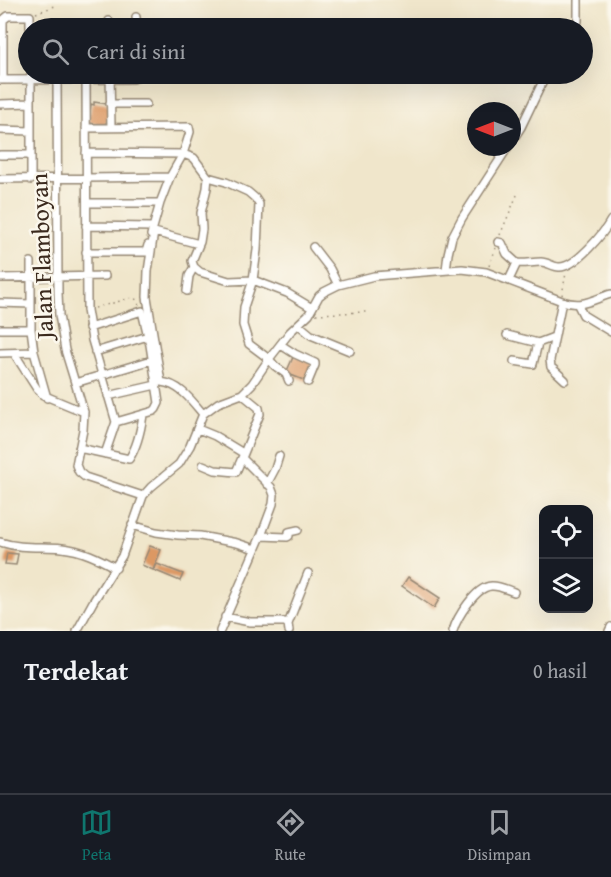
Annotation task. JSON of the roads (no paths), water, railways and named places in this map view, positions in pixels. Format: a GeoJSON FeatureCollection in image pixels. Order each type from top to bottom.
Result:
{"type":"FeatureCollection","features":[{"type":"Feature","properties":{"kind":"street"},"geometry":{"type":"LineString","coordinates":[[578,0],[578,18]]}},
{"type":"Feature","properties":{"kind":"street"},"geometry":{"type":"LineString","coordinates":[[18,78],[1,80],[3,20],[8,16],[30,16],[30,18]]}},
{"type":"Feature","properties":{"kind":"street"},"geometry":{"type":"LineString","coordinates":[[31,84],[31,180]]}},
{"type":"Feature","properties":{"kind":"street","name":"Jalan Flamboyan"},"geometry":{"type":"LineString","coordinates":[[58,84],[58,293],[61,333],[84,412],[76,465],[81,475],[143,496]]}},
{"type":"Feature","properties":{"kind":"street"},"geometry":{"type":"LineString","coordinates":[[86,84],[87,310],[95,352],[116,422],[105,454]]}},
{"type":"Feature","properties":{"kind":"street"},"geometry":{"type":"LineString","coordinates":[[110,84],[111,127]]}},
{"type":"Feature","properties":{"kind":"street"},"geometry":{"type":"LineString","coordinates":[[521,127],[542,84]]}},
{"type":"Feature","properties":{"kind":"street"},"geometry":{"type":"LineString","coordinates":[[0,104],[31,103]]}},
{"type":"Feature","properties":{"kind":"street"},"geometry":{"type":"LineString","coordinates":[[110,104],[146,104]]}},
{"type":"Feature","properties":{"kind":"street"},"geometry":{"type":"LineString","coordinates":[[86,128],[190,128],[183,154],[170,177],[160,203],[146,252],[87,252]]}},
{"type":"Feature","properties":{"kind":"street"},"geometry":{"type":"LineString","coordinates":[[0,130],[31,131]]}},
{"type":"Feature","properties":{"kind":"street"},"geometry":{"type":"LineString","coordinates":[[87,153],[183,154],[194,158],[208,177],[226,182],[248,192],[255,198],[259,204],[257,250],[253,280],[244,307],[243,325],[249,344],[286,374],[289,381]]}},
{"type":"Feature","properties":{"kind":"street"},"geometry":{"type":"LineString","coordinates":[[0,155],[31,155]]}},
{"type":"Feature","properties":{"kind":"street"},"geometry":{"type":"LineString","coordinates":[[446,270],[452,237],[502,156]]}},
{"type":"Feature","properties":{"kind":"street"},"geometry":{"type":"LineString","coordinates":[[0,180],[170,177]]}},
{"type":"Feature","properties":{"kind":"street"},"geometry":{"type":"LineString","coordinates":[[208,177],[201,213],[202,229],[192,261],[194,267],[200,272],[229,281],[253,280],[287,293],[310,311]]}},
{"type":"Feature","properties":{"kind":"street"},"geometry":{"type":"LineString","coordinates":[[87,202],[160,203]]}},
{"type":"Feature","properties":{"kind":"street"},"geometry":{"type":"LineString","coordinates":[[498,242],[502,243],[507,254],[517,263],[543,262],[561,267],[578,260],[608,226],[611,219]]}},
{"type":"Feature","properties":{"kind":"street"},"geometry":{"type":"LineString","coordinates":[[87,226],[152,227]]}},
{"type":"Feature","properties":{"kind":"street"},"geometry":{"type":"LineString","coordinates":[[199,244],[154,232],[147,297],[161,382],[181,390],[203,414]]}},
{"type":"Feature","properties":{"kind":"street"},"geometry":{"type":"LineString","coordinates":[[314,247],[338,285]]}},
{"type":"Feature","properties":{"kind":"street"},"geometry":{"type":"LineString","coordinates":[[31,262],[34,352],[47,398]]}},
{"type":"Feature","properties":{"kind":"street"},"geometry":{"type":"LineString","coordinates":[[509,280],[517,263]]}},
{"type":"Feature","properties":{"kind":"street"},"geometry":{"type":"LineString","coordinates":[[187,291],[189,276],[194,267]]}},
{"type":"Feature","properties":{"kind":"street"},"geometry":{"type":"LineString","coordinates":[[77,631],[116,568],[143,496],[156,482],[179,464],[190,446],[203,414],[218,404],[242,394],[252,384],[290,332],[299,325],[319,296],[328,289],[374,276],[462,269],[486,272],[561,301],[578,305],[611,294]]}},
{"type":"Feature","properties":{"kind":"street"},"geometry":{"type":"LineString","coordinates":[[0,278],[105,276]]}},
{"type":"Feature","properties":{"kind":"street"},"geometry":{"type":"LineString","coordinates":[[561,301],[550,353],[551,365],[555,372],[565,380]]}},
{"type":"Feature","properties":{"kind":"street"},"geometry":{"type":"LineString","coordinates":[[0,303],[31,304]]}},
{"type":"Feature","properties":{"kind":"street"},"geometry":{"type":"LineString","coordinates":[[578,305],[583,315],[611,332]]}},
{"type":"Feature","properties":{"kind":"street"},"geometry":{"type":"LineString","coordinates":[[89,328],[142,311],[159,400],[158,407],[143,415],[116,422]]}},
{"type":"Feature","properties":{"kind":"street"},"geometry":{"type":"LineString","coordinates":[[299,325],[311,334],[350,351]]}},
{"type":"Feature","properties":{"kind":"street"},"geometry":{"type":"LineString","coordinates":[[0,329],[32,328]]}},
{"type":"Feature","properties":{"kind":"street"},"geometry":{"type":"LineString","coordinates":[[507,335],[538,343],[554,337]]}},
{"type":"Feature","properties":{"kind":"street"},"geometry":{"type":"LineString","coordinates":[[95,352],[148,336]]}},
{"type":"Feature","properties":{"kind":"street"},"geometry":{"type":"LineString","coordinates":[[514,362],[533,364],[538,343]]}},
{"type":"Feature","properties":{"kind":"street"},"geometry":{"type":"LineString","coordinates":[[281,345],[315,363],[308,382]]}},
{"type":"Feature","properties":{"kind":"street"},"geometry":{"type":"LineString","coordinates":[[0,353],[34,352]]}},
{"type":"Feature","properties":{"kind":"street"},"geometry":{"type":"LineString","coordinates":[[14,353],[37,389],[47,398],[84,412]]}},
{"type":"Feature","properties":{"kind":"street"},"geometry":{"type":"LineString","coordinates":[[75,383],[152,360]]}},
{"type":"Feature","properties":{"kind":"street"},"geometry":{"type":"LineString","coordinates":[[108,396],[156,385]]}},
{"type":"Feature","properties":{"kind":"street"},"geometry":{"type":"LineString","coordinates":[[203,465],[215,470],[236,472],[258,421],[260,411],[242,394]]}},
{"type":"Feature","properties":{"kind":"street"},"geometry":{"type":"LineString","coordinates":[[79,448],[126,460],[130,458],[143,415]]}},
{"type":"Feature","properties":{"kind":"street"},"geometry":{"type":"LineString","coordinates":[[198,429],[215,436],[242,456],[273,491],[274,498],[261,536],[220,631]]}},
{"type":"Feature","properties":{"kind":"street"},"geometry":{"type":"LineString","coordinates":[[267,484],[279,456]]}},
{"type":"Feature","properties":{"kind":"street"},"geometry":{"type":"LineString","coordinates":[[132,525],[178,536],[200,536],[237,543],[255,549]]}},
{"type":"Feature","properties":{"kind":"street"},"geometry":{"type":"LineString","coordinates":[[261,536],[288,537],[289,531],[298,530]]}},
{"type":"Feature","properties":{"kind":"street"},"geometry":{"type":"LineString","coordinates":[[0,542],[24,548],[61,548],[79,551],[116,568]]}},
{"type":"Feature","properties":{"kind":"street"},"geometry":{"type":"LineString","coordinates":[[288,628],[308,573]]}},
{"type":"Feature","properties":{"kind":"street"},"geometry":{"type":"LineString","coordinates":[[453,631],[458,619],[482,589],[495,586],[514,592]]}},
{"type":"Feature","properties":{"kind":"street"},"geometry":{"type":"LineString","coordinates":[[225,617],[250,622],[283,622],[288,628]]}},
{"type":"Feature","properties":{"kind":"street"},"geometry":{"type":"LineString","coordinates":[[609,631],[611,627]]}}]}
